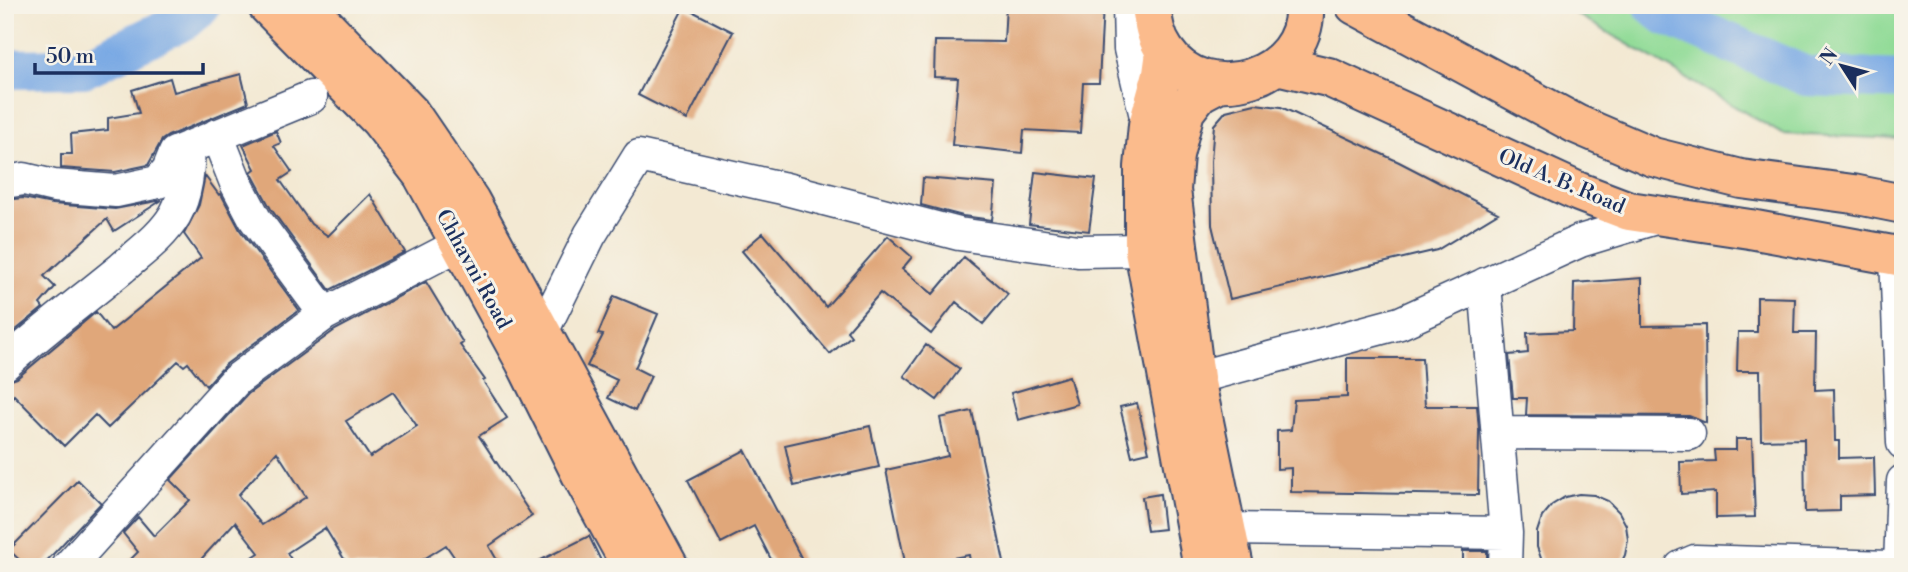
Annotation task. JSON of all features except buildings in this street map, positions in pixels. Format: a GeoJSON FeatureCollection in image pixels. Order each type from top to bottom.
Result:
{"type":"FeatureCollection","features":[{"type":"Feature","properties":{"kind":"main road","name":"Chhavni Road"},"geometry":{"type":"LineString","coordinates":[[267,5],[310,23],[370,91],[410,113],[470,201],[475,240],[525,362],[582,476],[632,567]]}},
{"type":"Feature","properties":{"kind":"main road"},"geometry":{"type":"LineString","coordinates":[[1151,5],[1154,29],[1165,52],[1180,67],[1198,78],[1218,83],[1239,83],[1259,76],[1277,65],[1291,50],[1300,31],[1304,5]]}},
{"type":"Feature","properties":{"kind":"main road"},"geometry":{"type":"LineString","coordinates":[[1355,5],[1576,124],[1653,157],[1741,179],[1853,194],[1903,204]]}},
{"type":"Feature","properties":{"kind":"main road"},"geometry":{"type":"LineString","coordinates":[[1165,52],[1148,125],[1144,167],[1144,250],[1203,567]]}},
{"type":"Feature","properties":{"kind":"main road","name":"Old A. B. Road"},"geometry":{"type":"LineString","coordinates":[[1277,65],[1328,77],[1579,192],[1629,211],[1750,229],[1899,256]]}},
{"type":"Feature","properties":{"kind":"main road"},"geometry":{"type":"LineString","coordinates":[[1218,83],[1199,93],[1185,111],[1174,155],[1171,190],[1195,378],[1234,567]]}},
{"type":"Feature","properties":{"kind":"main road","name":"Chhavni Road"},"geometry":{"type":"LineString","coordinates":[[475,240],[542,332],[669,567]]}},
{"type":"Feature","properties":{"kind":"street"},"geometry":{"type":"LineString","coordinates":[[1129,5],[1130,49],[1148,125]]}},
{"type":"Feature","properties":{"kind":"street"},"geometry":{"type":"LineString","coordinates":[[5,182],[24,179],[54,186],[116,191],[158,182],[168,170],[176,153],[311,97]]}},
{"type":"Feature","properties":{"kind":"street"},"geometry":{"type":"LineString","coordinates":[[203,141],[236,183],[255,219],[325,314]]}},
{"type":"Feature","properties":{"kind":"street"},"geometry":{"type":"LineString","coordinates":[[5,364],[47,326],[80,303],[155,240],[174,215],[203,141]]}},
{"type":"Feature","properties":{"kind":"street"},"geometry":{"type":"LineString","coordinates":[[542,332],[590,235],[639,156],[782,188],[959,234],[1078,251],[1144,250]]}},
{"type":"Feature","properties":{"kind":"street"},"geometry":{"type":"LineString","coordinates":[[1195,378],[1400,323],[1580,241],[1663,216]]}},
{"type":"Feature","properties":{"kind":"street"},"geometry":{"type":"LineString","coordinates":[[68,567],[236,380],[325,314],[475,240]]}},
{"type":"Feature","properties":{"kind":"street"},"geometry":{"type":"LineString","coordinates":[[1899,256],[1903,443]]}},
{"type":"Feature","properties":{"kind":"street"},"geometry":{"type":"LineString","coordinates":[[1485,284],[1499,433],[1506,533],[1505,567]]}},
{"type":"Feature","properties":{"kind":"street"},"geometry":{"type":"LineString","coordinates":[[1499,433],[1689,434]]}},
{"type":"Feature","properties":{"kind":"street"},"geometry":{"type":"LineString","coordinates":[[1900,567],[1903,481]]}},
{"type":"Feature","properties":{"kind":"street"},"geometry":{"type":"LineString","coordinates":[[1227,529],[1506,533]]}},
{"type":"Feature","properties":{"kind":"street"},"geometry":{"type":"LineString","coordinates":[[1681,567],[1695,561],[1889,567]]}},
{"type":"Feature","properties":{"kind":"green space"},"geometry":{"type":"Polygon","coordinates":[[[1561,5],[1903,5],[1903,139],[1782,134],[1561,5]]]}},
{"type":"Feature","properties":{"kind":"waterway"},"geometry":{"type":"LineString","coordinates":[[5,69],[84,68],[183,21],[201,5]]}},
{"type":"Feature","properties":{"kind":"waterway"},"geometry":{"type":"LineString","coordinates":[[1653,5],[1665,15],[1806,76],[1903,80]]}}]}
